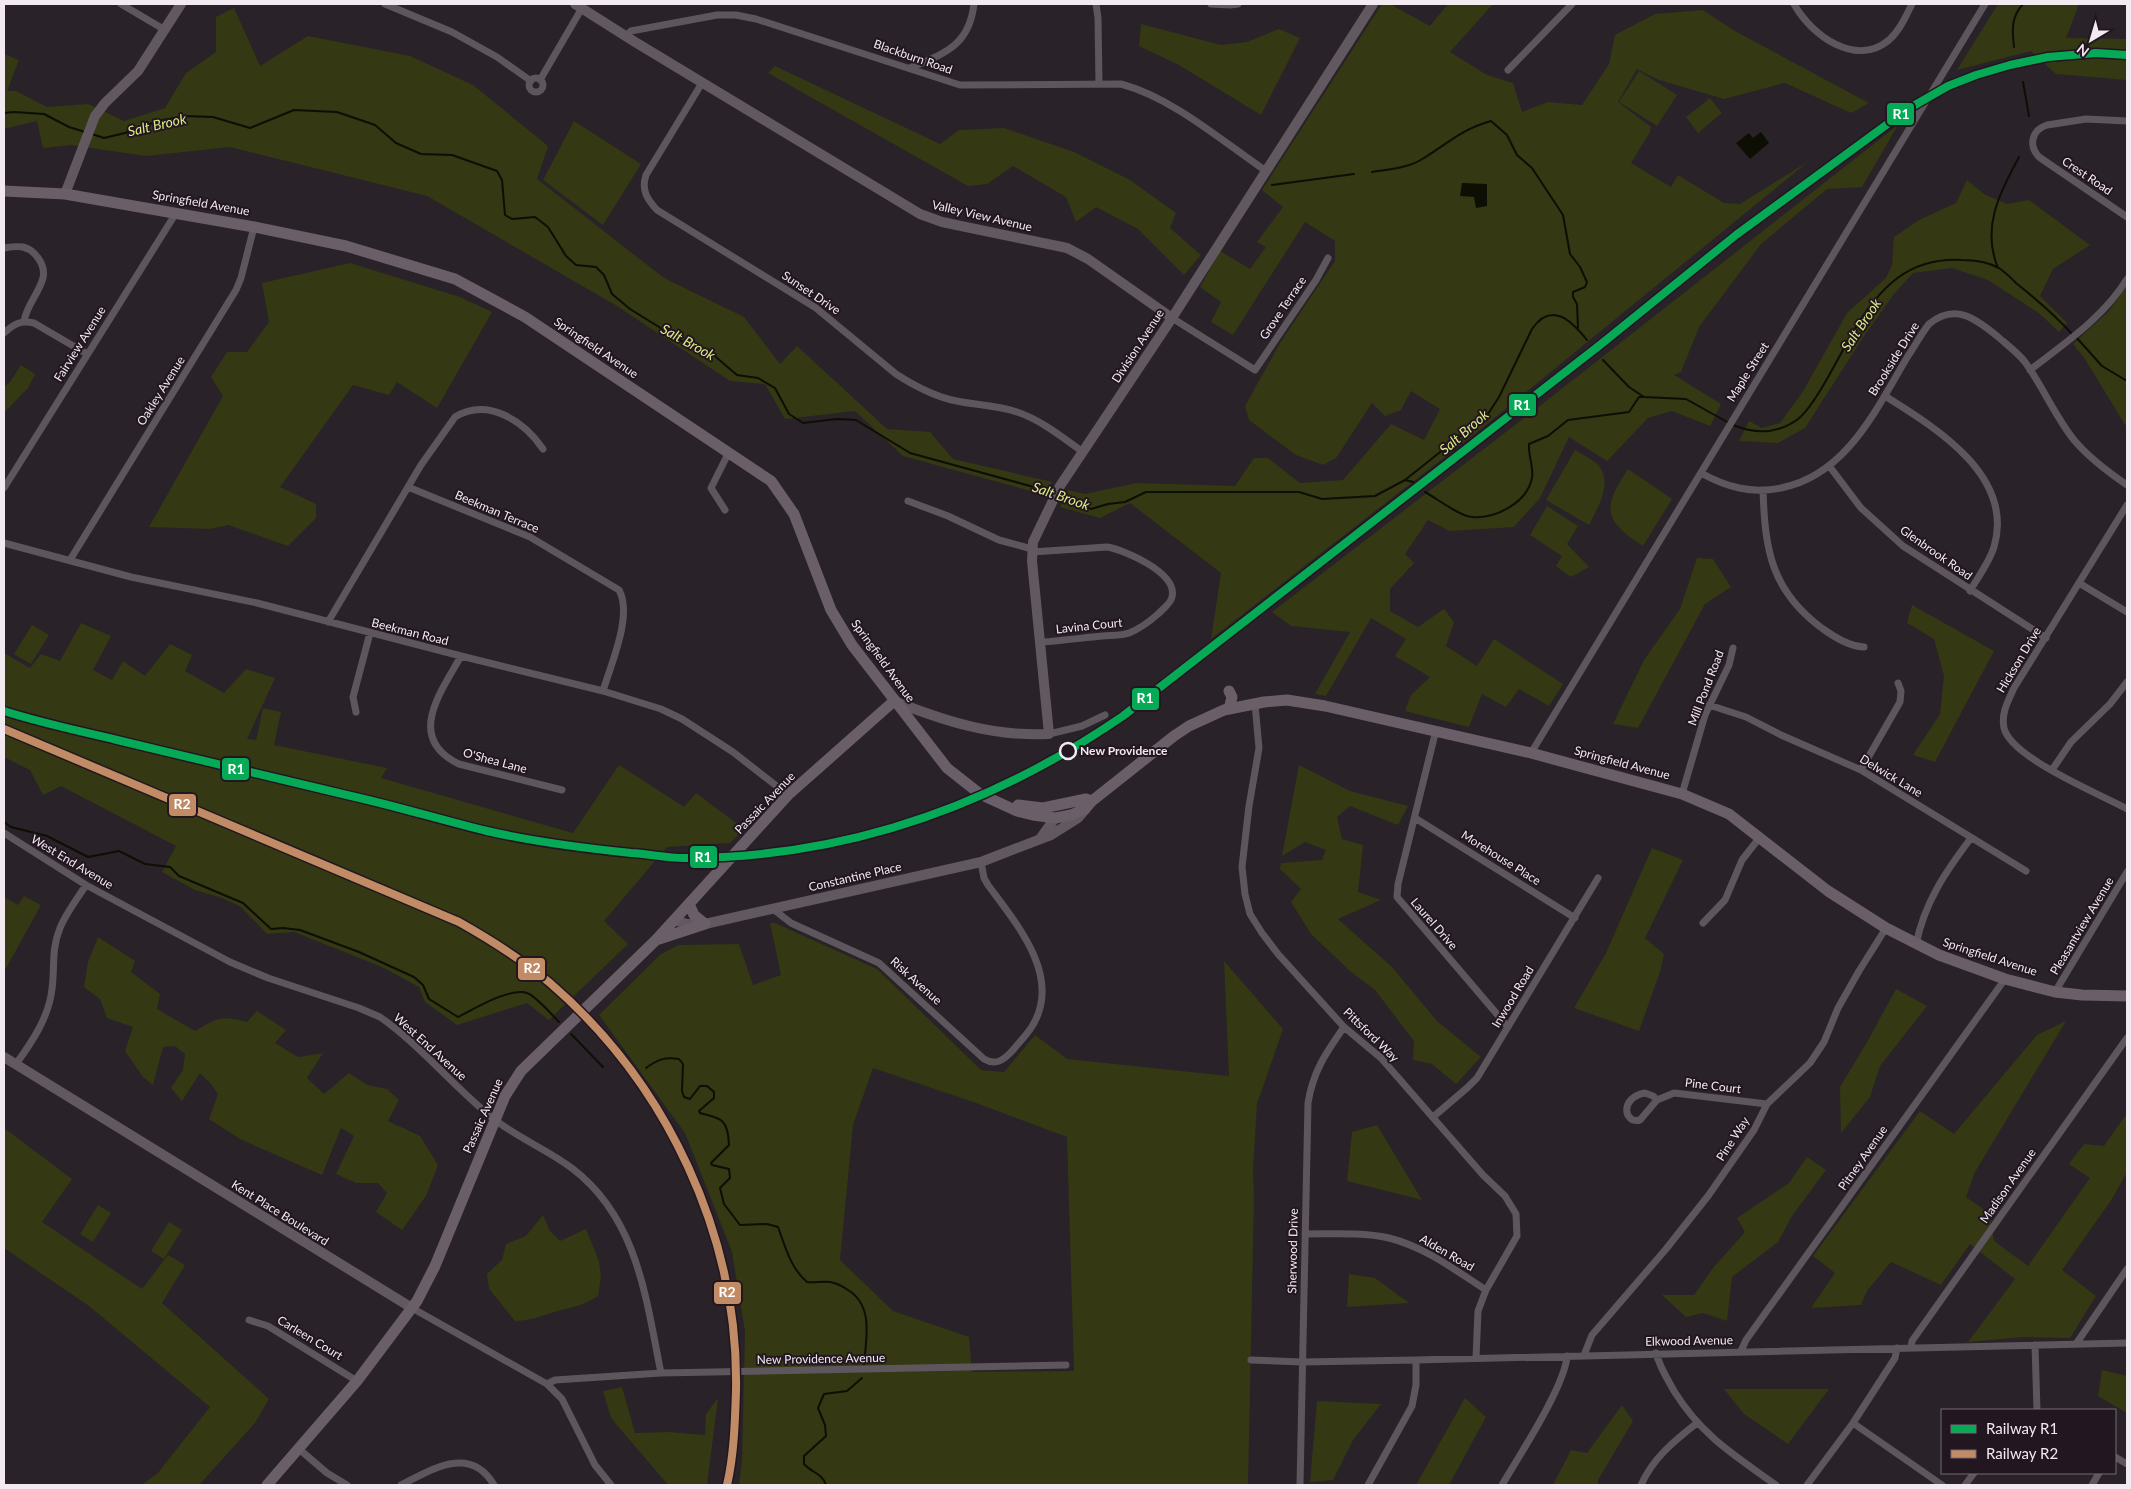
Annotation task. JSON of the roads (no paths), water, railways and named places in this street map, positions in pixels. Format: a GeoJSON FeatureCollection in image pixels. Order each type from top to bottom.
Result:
{"type":"FeatureCollection","features":[{"type":"Feature","properties":{"kind":"main road","name":"Springfield Avenue"},"geometry":{"type":"LineString","coordinates":[[4,191],[65,194],[254,227],[346,246],[455,279],[525,317],[771,481],[788,502],[835,617],[862,660],[946,768],[967,785],[1017,811],[1055,818],[1086,804],[1189,726],[1229,709],[1287,700],[1325,706],[1531,753],[1682,794],[1729,814],[1828,891],[1916,945],[1947,959],[2005,979],[2055,992],[2127,996]]}},
{"type":"Feature","properties":{"kind":"main road"},"geometry":{"type":"LineString","coordinates":[[1229,691],[1232,697],[1229,709]]}},
{"type":"Feature","properties":{"kind":"main road","name":"Passaic Avenue"},"geometry":{"type":"LineString","coordinates":[[267,1485],[358,1381],[412,1308],[435,1266],[494,1120],[512,1083],[532,1058],[656,940],[788,795],[894,701]]}},
{"type":"Feature","properties":{"kind":"main road","name":"Springfield Avenue"},"geometry":{"type":"LineString","coordinates":[[994,800],[1043,808],[1086,804]]}},
{"type":"Feature","properties":{"kind":"main road"},"geometry":{"type":"LineString","coordinates":[[689,904],[694,915],[705,924]]}},
{"type":"Feature","properties":{"kind":"main road"},"geometry":{"type":"LineString","coordinates":[[656,940],[705,924]]}},
{"type":"Feature","properties":{"kind":"street"},"geometry":{"type":"LineString","coordinates":[[121,4],[165,30]]}},
{"type":"Feature","properties":{"kind":"street"},"geometry":{"type":"LineString","coordinates":[[65,194],[95,116],[105,103],[138,71],[181,4]]}},
{"type":"Feature","properties":{"kind":"street"},"geometry":{"type":"LineString","coordinates":[[385,4],[452,32],[498,57],[531,81]]}},
{"type":"Feature","properties":{"kind":"street"},"geometry":{"type":"LineString","coordinates":[[910,68],[947,52],[958,43],[972,20],[974,4]]}},
{"type":"Feature","properties":{"kind":"street"},"geometry":{"type":"LineString","coordinates":[[1096,4],[1099,84]]}},
{"type":"Feature","properties":{"kind":"street"},"geometry":{"type":"LineString","coordinates":[[1211,4],[1230,6],[1238,4]]}},
{"type":"Feature","properties":{"kind":"street","name":"Division Avenue"},"geometry":{"type":"LineString","coordinates":[[1049,734],[1032,550],[1050,507],[1060,486],[1172,318],[1373,4]]}},
{"type":"Feature","properties":{"kind":"street"},"geometry":{"type":"LineString","coordinates":[[1508,70],[1572,4]]}},
{"type":"Feature","properties":{"kind":"street"},"geometry":{"type":"LineString","coordinates":[[1794,4],[1803,19],[1822,36],[1844,47],[1864,51],[1878,47],[1890,39],[1900,27],[1912,4]]}},
{"type":"Feature","properties":{"kind":"street","name":"Maple Street"},"geometry":{"type":"LineString","coordinates":[[1531,753],[1985,4]]}},
{"type":"Feature","properties":{"kind":"street"},"geometry":{"type":"LineString","coordinates":[[531,81],[530,89],[536,92],[540,90],[542,86],[540,80],[578,6],[626,36]]}},
{"type":"Feature","properties":{"kind":"street","name":"Blackburn Road"},"geometry":{"type":"LineString","coordinates":[[626,36],[631,31],[717,15],[736,15],[756,19],[960,85],[1121,84],[1165,101],[1266,171]]}},
{"type":"Feature","properties":{"kind":"street","name":"Valley View Avenue"},"geometry":{"type":"LineString","coordinates":[[626,36],[920,214],[942,222],[1067,248],[1088,259],[1172,318],[1255,370]]}},
{"type":"Feature","properties":{"kind":"street"},"geometry":{"type":"LineString","coordinates":[[531,81],[534,79],[540,80]]}},
{"type":"Feature","properties":{"kind":"street","name":"Sunset Drive"},"geometry":{"type":"LineString","coordinates":[[702,83],[646,175],[643,184],[646,194],[657,210],[816,308],[896,374],[910,383],[938,396],[1000,407],[1024,414],[1083,452]]}},
{"type":"Feature","properties":{"kind":"street","name":"Crest Road"},"geometry":{"type":"LineString","coordinates":[[2127,121],[2086,119],[2045,126],[2034,135],[2032,146],[2035,153],[2127,217]]}},
{"type":"Feature","properties":{"kind":"street","name":"Fairview Avenue"},"geometry":{"type":"LineString","coordinates":[[4,488],[176,213]]}},
{"type":"Feature","properties":{"kind":"street","name":"Oakley Avenue"},"geometry":{"type":"LineString","coordinates":[[70,560],[236,290],[241,278],[254,227]]}},
{"type":"Feature","properties":{"kind":"street"},"geometry":{"type":"LineString","coordinates":[[4,248],[23,247],[28,249],[38,257],[43,268],[42,280],[29,304],[24,321]]}},
{"type":"Feature","properties":{"kind":"street","name":"Grove Terrace"},"geometry":{"type":"LineString","coordinates":[[1255,370],[1316,280],[1328,258]]}},
{"type":"Feature","properties":{"kind":"street"},"geometry":{"type":"LineString","coordinates":[[2030,370],[2080,332],[2106,306],[2127,279]]}},
{"type":"Feature","properties":{"kind":"street","name":"Brookside Drive"},"geometry":{"type":"LineString","coordinates":[[1701,473],[1726,486],[1763,490],[1800,483],[1830,467],[1856,440],[1885,396],[1924,330],[1935,320],[1949,314],[1961,314],[1975,320],[2007,345],[2030,370],[2060,421],[2076,442],[2092,458],[2127,484]]}},
{"type":"Feature","properties":{"kind":"street"},"geometry":{"type":"LineString","coordinates":[[4,333],[16,323],[24,321],[44,328],[88,354]]}},
{"type":"Feature","properties":{"kind":"street"},"geometry":{"type":"LineString","coordinates":[[1885,396],[1927,423],[1946,438],[1980,472],[1993,496],[1997,519],[1994,544],[1989,559],[1970,591]]}},
{"type":"Feature","properties":{"kind":"street"},"geometry":{"type":"LineString","coordinates":[[328,622],[420,465],[455,417],[461,413],[482,410],[507,415],[517,421],[544,449]]}},
{"type":"Feature","properties":{"kind":"street"},"geometry":{"type":"LineString","coordinates":[[725,510],[711,488],[729,452]]}},
{"type":"Feature","properties":{"kind":"street","name":"Glenbrook Road"},"geometry":{"type":"LineString","coordinates":[[1830,467],[1845,490],[1878,525],[1903,546],[1970,591],[2046,638]]}},
{"type":"Feature","properties":{"kind":"street","name":"Beekman Terrace"},"geometry":{"type":"LineString","coordinates":[[408,487],[534,539],[619,590],[624,604],[623,622],[603,690]]}},
{"type":"Feature","properties":{"kind":"street"},"geometry":{"type":"LineString","coordinates":[[1763,490],[1768,551],[1786,591],[1815,623],[1853,646],[1864,648]]}},
{"type":"Feature","properties":{"kind":"street"},"geometry":{"type":"LineString","coordinates":[[908,501],[948,516],[993,538],[1032,550]]}},
{"type":"Feature","properties":{"kind":"street","name":"Hickson Drive"},"geometry":{"type":"LineString","coordinates":[[2127,505],[2014,688],[2003,715],[2006,734],[2014,745],[2052,770],[2127,809]]}},
{"type":"Feature","properties":{"kind":"street","name":"Beekman Road"},"geometry":{"type":"LineString","coordinates":[[4,543],[131,576],[257,603],[461,656],[603,690],[660,709],[682,719],[732,752],[788,795]]}},
{"type":"Feature","properties":{"kind":"street","name":"Lavina Court"},"geometry":{"type":"LineString","coordinates":[[1032,550],[1107,547],[1118,549],[1137,557],[1164,576],[1171,584],[1173,590],[1171,600],[1160,612],[1142,626],[1127,634],[1040,642]]}},
{"type":"Feature","properties":{"kind":"street"},"geometry":{"type":"LineString","coordinates":[[2079,583],[2127,612]]}},
{"type":"Feature","properties":{"kind":"street"},"geometry":{"type":"LineString","coordinates":[[356,712],[353,697],[370,633]]}},
{"type":"Feature","properties":{"kind":"street","name":"Mill Pond Road"},"geometry":{"type":"LineString","coordinates":[[1682,794],[1709,705],[1729,666],[1733,648]]}},
{"type":"Feature","properties":{"kind":"street","name":"O'Shea Lane"},"geometry":{"type":"LineString","coordinates":[[461,656],[431,714],[431,734],[436,744],[449,759],[459,764],[562,790]]}},
{"type":"Feature","properties":{"kind":"street"},"geometry":{"type":"LineString","coordinates":[[2052,770],[2071,742],[2110,704],[2127,682]]}},
{"type":"Feature","properties":{"kind":"street"},"geometry":{"type":"LineString","coordinates":[[1861,770],[1900,702],[1901,691],[1898,683]]}},
{"type":"Feature","properties":{"kind":"street"},"geometry":{"type":"LineString","coordinates":[[894,701],[960,725],[1002,732],[1049,734],[1082,726],[1105,715]]}},
{"type":"Feature","properties":{"kind":"street","name":"Pittsford Way"},"geometry":{"type":"LineString","coordinates":[[1255,704],[1259,748],[1249,806],[1242,867],[1244,894],[1250,914],[1278,954],[1344,1027],[1381,1058],[1483,1175],[1505,1196],[1516,1214],[1518,1236],[1486,1290],[1476,1320],[1476,1358]]}},
{"type":"Feature","properties":{"kind":"street","name":"Delwick Lane"},"geometry":{"type":"LineString","coordinates":[[1709,705],[1746,717],[1780,735],[1861,770],[2026,871]]}},
{"type":"Feature","properties":{"kind":"street","name":"Laurel Drive"},"geometry":{"type":"LineString","coordinates":[[1436,730],[1398,884],[1398,897],[1508,1027]]}},
{"type":"Feature","properties":{"kind":"street","name":"Constantine Place"},"geometry":{"type":"LineString","coordinates":[[674,920],[687,924],[705,924],[981,862],[1009,853],[1058,832],[1086,804]]}},
{"type":"Feature","properties":{"kind":"street"},"geometry":{"type":"LineString","coordinates":[[1039,840],[1055,818]]}},
{"type":"Feature","properties":{"kind":"street","name":"Morehouse Place"},"geometry":{"type":"LineString","coordinates":[[1415,818],[1575,918]]}},
{"type":"Feature","properties":{"kind":"street","name":"West End Avenue"},"geometry":{"type":"LineString","coordinates":[[4,833],[86,885],[251,972],[380,1017],[494,1120],[572,1168],[587,1180],[614,1213],[628,1238],[640,1272],[661,1373]]}},
{"type":"Feature","properties":{"kind":"street"},"geometry":{"type":"LineString","coordinates":[[1703,923],[1725,900],[1742,860],[1760,838]]}},
{"type":"Feature","properties":{"kind":"street"},"geometry":{"type":"LineString","coordinates":[[1916,945],[1928,904],[1944,875],[1971,838]]}},
{"type":"Feature","properties":{"kind":"street","name":"Risk Avenue"},"geometry":{"type":"LineString","coordinates":[[774,909],[790,923],[879,963],[984,1059],[998,1062],[1007,1057],[1036,1021],[1041,996],[1041,977],[1030,946],[984,878],[981,862]]}},
{"type":"Feature","properties":{"kind":"street","name":"Pleasantview Avenue"},"geometry":{"type":"LineString","coordinates":[[2055,992],[2127,872]]}},
{"type":"Feature","properties":{"kind":"street","name":"Inwood Road"},"geometry":{"type":"LineString","coordinates":[[1433,1117],[1477,1078],[1598,878]]}},
{"type":"Feature","properties":{"kind":"street"},"geometry":{"type":"LineString","coordinates":[[16,1064],[30,1044],[44,1017],[52,989],[52,954],[60,928],[86,885]]}},
{"type":"Feature","properties":{"kind":"street","name":"Pine Way"},"geometry":{"type":"LineString","coordinates":[[1584,1355],[1592,1335],[1666,1249],[1708,1196],[1754,1130],[1767,1104],[1810,1063],[1824,1042],[1838,1008],[1858,971],[1886,928]]}},
{"type":"Feature","properties":{"kind":"street","name":"Pitney Avenue"},"geometry":{"type":"LineString","coordinates":[[1741,1351],[1746,1340],[2005,979]]}},
{"type":"Feature","properties":{"kind":"street","name":"Sherwood Drive"},"geometry":{"type":"LineString","coordinates":[[1300,1485],[1307,1117],[1310,1090],[1322,1059],[1344,1027]]}},
{"type":"Feature","properties":{"kind":"street","name":"Madison Avenue"},"geometry":{"type":"LineString","coordinates":[[1911,1348],[1912,1341],[2127,1038]]}},
{"type":"Feature","properties":{"kind":"street","name":"Kent Place Boulevard"},"geometry":{"type":"LineString","coordinates":[[4,1057],[412,1308],[547,1384],[562,1399],[594,1465],[611,1485]]}},
{"type":"Feature","properties":{"kind":"street","name":"Pine Court"},"geometry":{"type":"LineString","coordinates":[[1657,1100],[1645,1093],[1633,1097],[1627,1107],[1629,1118],[1634,1121],[1640,1120],[1657,1100],[1674,1093],[1767,1104]]}},
{"type":"Feature","properties":{"kind":"street","name":"Alden Road"},"geometry":{"type":"LineString","coordinates":[[1305,1234],[1369,1235],[1402,1242],[1428,1253],[1486,1290]]}},
{"type":"Feature","properties":{"kind":"street"},"geometry":{"type":"LineString","coordinates":[[2076,1344],[2127,1269]]}},
{"type":"Feature","properties":{"kind":"street","name":"Carleen Court"},"geometry":{"type":"LineString","coordinates":[[249,1320],[268,1326],[358,1381]]}},
{"type":"Feature","properties":{"kind":"street","name":"Elkwood Avenue"},"geometry":{"type":"LineString","coordinates":[[1251,1360],[1302,1362],[1416,1360],[2127,1343]]}},
{"type":"Feature","properties":{"kind":"street"},"geometry":{"type":"LineString","coordinates":[[2035,1345],[2037,1409]]}},
{"type":"Feature","properties":{"kind":"street"},"geometry":{"type":"LineString","coordinates":[[1807,1485],[1854,1423],[1895,1358],[1897,1348]]}},
{"type":"Feature","properties":{"kind":"street"},"geometry":{"type":"LineString","coordinates":[[1656,1353],[1660,1368],[1685,1409],[1697,1423],[1723,1447],[1776,1485]]}},
{"type":"Feature","properties":{"kind":"street"},"geometry":{"type":"LineString","coordinates":[[1502,1485],[1548,1406],[1567,1365],[1567,1356]]}},
{"type":"Feature","properties":{"kind":"street"},"geometry":{"type":"LineString","coordinates":[[1368,1485],[1412,1406],[1416,1385],[1416,1360]]}},
{"type":"Feature","properties":{"kind":"street","name":"New Providence Avenue"},"geometry":{"type":"LineString","coordinates":[[547,1384],[555,1380],[661,1373],[1066,1365]]}},
{"type":"Feature","properties":{"kind":"street"},"geometry":{"type":"LineString","coordinates":[[1641,1485],[1651,1464],[1660,1454],[1697,1423]]}},
{"type":"Feature","properties":{"kind":"street"},"geometry":{"type":"LineString","coordinates":[[1854,1423],[1942,1485]]}},
{"type":"Feature","properties":{"kind":"street"},"geometry":{"type":"LineString","coordinates":[[299,1449],[327,1473],[347,1485]]}},
{"type":"Feature","properties":{"kind":"street"},"geometry":{"type":"LineString","coordinates":[[2116,1458],[2127,1464]]}},
{"type":"Feature","properties":{"kind":"street"},"geometry":{"type":"LineString","coordinates":[[401,1485],[437,1466],[453,1463],[479,1470],[488,1476],[494,1485]]}},
{"type":"Feature","properties":{"kind":"street"},"geometry":{"type":"LineString","coordinates":[[1965,1485],[1973,1474]]}},
{"type":"Feature","properties":{"kind":"street"},"geometry":{"type":"LineString","coordinates":[[2092,1485],[2098,1474]]}},
{"type":"Feature","properties":{"kind":"waterway"},"geometry":{"type":"LineString","coordinates":[[2014,47],[2014,19],[2023,4]]}},
{"type":"Feature","properties":{"kind":"waterway"},"geometry":{"type":"LineString","coordinates":[[2023,82],[2029,116]]}},
{"type":"Feature","properties":{"kind":"waterway","name":"Salt Brook"},"geometry":{"type":"LineString","coordinates":[[92,134],[104,138],[125,133],[158,121],[184,116],[213,117],[250,128],[294,110],[337,112],[375,125],[396,143],[421,154],[452,155],[497,171],[502,180],[505,215],[512,219],[535,217],[548,227],[566,256],[576,265],[596,267],[604,275],[612,294],[630,309],[688,345],[710,352],[737,375],[758,378],[775,388],[789,414],[803,423],[837,419],[856,420],[910,453],[1052,492]]}},
{"type":"Feature","properties":{"kind":"waterway","name":"Salt Brook"},"geometry":{"type":"LineString","coordinates":[[4,113],[44,114],[69,127],[85,132]]}},
{"type":"Feature","properties":{"kind":"waterway"},"geometry":{"type":"LineString","coordinates":[[1372,172],[1412,164],[1463,132],[1491,121],[1507,135],[1517,155],[1532,168],[1563,215],[1570,254],[1580,267],[1587,282],[1585,287],[1573,292],[1573,297],[1577,304],[1578,328]]}},
{"type":"Feature","properties":{"kind":"waterway"},"geometry":{"type":"LineString","coordinates":[[1998,268],[1993,253],[1992,224],[2005,184],[2019,157]]}},
{"type":"Feature","properties":{"kind":"waterway"},"geometry":{"type":"LineString","coordinates":[[1272,185],[1354,174]]}},
{"type":"Feature","properties":{"kind":"waterway","name":"Salt Brook"},"geometry":{"type":"LineString","coordinates":[[1733,425],[1750,430],[1766,431],[1782,428],[1798,419],[1813,402],[1854,330],[1874,300],[1898,278],[1911,269],[1926,264],[1943,260],[1966,260],[1995,266],[2006,273],[2045,307],[2072,334]]}},
{"type":"Feature","properties":{"kind":"waterway","name":"Salt Brook"},"geometry":{"type":"LineString","coordinates":[[1059,495],[1091,509],[1125,502],[1146,492],[1299,492],[1322,499],[1375,496],[1405,480],[1488,414],[1499,397],[1532,329],[1539,321],[1546,316],[1561,316],[1568,320],[1587,340]]}},
{"type":"Feature","properties":{"kind":"waterway","name":"Salt Brook"},"geometry":{"type":"LineString","coordinates":[[2076,337],[2102,366],[2127,381]]}},
{"type":"Feature","properties":{"kind":"waterway","name":"Salt Brook"},"geometry":{"type":"LineString","coordinates":[[1603,360],[1629,387],[1644,397],[1686,399],[1729,423]]}},
{"type":"Feature","properties":{"kind":"waterway","name":"Salt Brook"},"geometry":{"type":"LineString","coordinates":[[1425,492],[1455,511],[1467,516],[1481,517],[1500,512],[1517,502],[1529,487],[1532,478],[1529,444],[1548,436],[1568,420],[1629,412],[1639,397],[1643,397]]}},
{"type":"Feature","properties":{"kind":"waterway","name":"Salt Brook"},"geometry":{"type":"LineString","coordinates":[[1405,480],[1413,482]]}},
{"type":"Feature","properties":{"kind":"waterway"},"geometry":{"type":"LineString","coordinates":[[4,822],[11,827],[47,836],[88,857],[119,851],[145,864],[170,867],[179,876],[243,903],[271,929],[300,930],[359,952],[414,977],[423,985],[429,999],[458,1017],[492,1000],[511,993],[520,992],[527,993],[535,998],[559,1022]]}},
{"type":"Feature","properties":{"kind":"waterway"},"geometry":{"type":"LineString","coordinates":[[571,1034],[603,1067]]}},
{"type":"Feature","properties":{"kind":"waterway"},"geometry":{"type":"LineString","coordinates":[[646,1068],[662,1059],[679,1059],[683,1064],[682,1091],[684,1097],[690,1099],[700,1086],[707,1086],[714,1092],[714,1098],[699,1111],[719,1119],[727,1130],[729,1145],[711,1163],[712,1165],[729,1169],[730,1178],[720,1188],[724,1204],[740,1225],[767,1224],[778,1227],[793,1264],[801,1277],[807,1282],[835,1283],[856,1297],[862,1305],[865,1314],[867,1334],[864,1364]]}},
{"type":"Feature","properties":{"kind":"waterway"},"geometry":{"type":"LineString","coordinates":[[826,1485],[819,1475],[804,1464],[804,1456],[826,1436],[825,1425],[818,1408],[824,1394],[847,1391],[862,1378]]}},
{"type":"Feature","properties":{"kind":"rail line","name":"R1"},"geometry":{"type":"LineString","coordinates":[[4,711],[61,727],[368,800],[487,831],[595,849],[677,858],[744,856],[802,849],[859,837],[914,821],[968,801],[1021,777],[1073,748],[1123,716],[1600,345],[1736,235],[1908,109],[1948,86],[2010,65],[2048,57],[2096,53],[2127,55]]}},
{"type":"Feature","properties":{"kind":"rail line","name":"R2"},"geometry":{"type":"LineString","coordinates":[[4,729],[459,922],[506,950],[539,974],[592,1023],[629,1068],[661,1116],[688,1167],[709,1220],[725,1276],[734,1333],[735,1415],[733,1450],[727,1485]]}},
{"type":"Feature","properties":{"kind":"place","name":"New Providence"},"geometry":{"type":"Point","coordinates":[1068,751]}}]}
